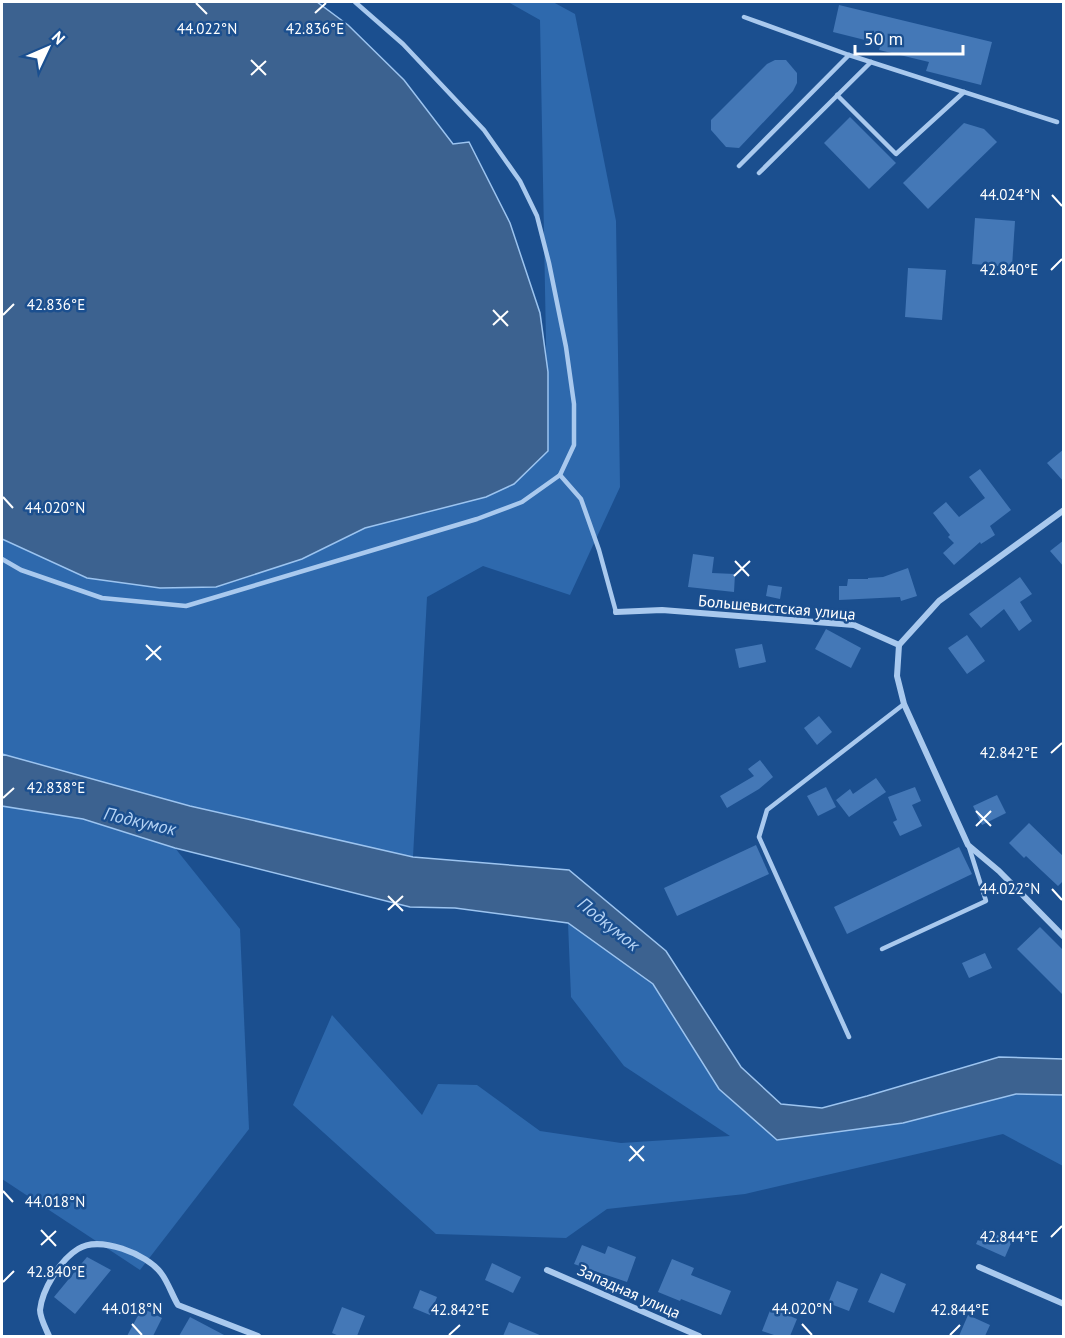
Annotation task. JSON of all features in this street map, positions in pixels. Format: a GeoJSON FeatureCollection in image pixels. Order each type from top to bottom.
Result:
{"type":"FeatureCollection","features":[{"type":"Feature","properties":{"kind":"street"},"geometry":{"type":"LineString","coordinates":[[1064,510],[939,601],[899,645],[897,675],[904,704],[968,844],[999,871],[1064,937]]}},
{"type":"Feature","properties":{"kind":"street","name":"Большевистская улица"},"geometry":{"type":"LineString","coordinates":[[616,612],[662,610],[854,625],[899,645]]}},
{"type":"Feature","properties":{"kind":"street"},"geometry":{"type":"LineString","coordinates":[[49,1336],[40,1312],[53,1274],[78,1248],[93,1244],[118,1246],[135,1253],[160,1271],[178,1305],[258,1336]]}},
{"type":"Feature","properties":{"kind":"street"},"geometry":{"type":"LineString","coordinates":[[979,1267],[1064,1304]]}},
{"type":"Feature","properties":{"kind":"street","name":"Западная улица"},"geometry":{"type":"LineString","coordinates":[[547,1270],[699,1336]]}},
{"type":"Feature","properties":{"kind":"lane"},"geometry":{"type":"LineString","coordinates":[[2,558],[21,570],[102,598],[186,606],[477,519],[522,502],[560,475],[574,445],[574,404],[554,284],[537,216],[520,181],[484,130],[403,44],[355,2]]}},
{"type":"Feature","properties":{"kind":"lane"},"geometry":{"type":"LineString","coordinates":[[744,17],[849,56],[1056,122]]}},
{"type":"Feature","properties":{"kind":"lane"},"geometry":{"type":"LineString","coordinates":[[739,166],[849,56]]}},
{"type":"Feature","properties":{"kind":"lane"},"geometry":{"type":"LineString","coordinates":[[759,173],[871,62]]}},
{"type":"Feature","properties":{"kind":"lane"},"geometry":{"type":"LineString","coordinates":[[837,95],[896,154],[964,92]]}},
{"type":"Feature","properties":{"kind":"lane"},"geometry":{"type":"LineString","coordinates":[[560,475],[581,499],[616,612]]}},
{"type":"Feature","properties":{"kind":"lane"},"geometry":{"type":"LineString","coordinates":[[849,1037],[759,837],[767,810],[904,704]]}},
{"type":"Feature","properties":{"kind":"lane"},"geometry":{"type":"LineString","coordinates":[[882,949],[986,901],[968,844]]}},
{"type":"Feature","properties":{"kind":"shaded area"},"geometry":{"type":"Polygon","coordinates":[[[508,2],[553,2],[575,14],[616,221],[620,487],[570,595],[483,566],[427,597],[413,857],[190,806],[2,754],[2,539],[87,578],[302,559],[365,528],[486,497],[548,450],[540,20],[508,2]]]}},
{"type":"Feature","properties":{"kind":"shaded area"},"geometry":{"type":"Polygon","coordinates":[[[2,806],[83,819],[175,848],[240,929],[249,1129],[140,1270],[2,1179],[2,806]]]}},
{"type":"Feature","properties":{"kind":"shaded area"},"geometry":{"type":"Polygon","coordinates":[[[568,923],[653,984],[719,1089],[777,1140],[903,1123],[1016,1094],[1063,1095],[1063,1166],[1003,1134],[745,1194],[607,1209],[566,1238],[436,1234],[293,1105],[332,1015],[422,1115],[438,1084],[477,1085],[540,1131],[621,1143],[730,1136],[624,1066],[571,997],[568,923]]]}},
{"type":"Feature","properties":{"kind":"water"},"geometry":{"type":"Polygon","coordinates":[[[2,2],[317,2],[348,25],[404,80],[453,144],[469,142],[510,223],[540,313],[548,372],[548,451],[514,484],[486,497],[365,528],[302,559],[216,587],[160,588],[87,578],[2,539],[2,2]]]}},
{"type":"Feature","properties":{"kind":"water","name":"Подкумок"},"geometry":{"type":"Polygon","coordinates":[[[2,754],[190,806],[413,857],[569,870],[666,951],[741,1067],[781,1104],[822,1108],[999,1057],[1063,1059],[1063,1095],[1016,1094],[903,1123],[777,1140],[719,1089],[653,984],[568,923],[455,908],[410,907],[175,848],[83,819],[2,806],[2,754]]]}},
{"type":"Feature","properties":{"kind":"building"},"geometry":{"type":"Polygon","coordinates":[[[839,5],[992,42],[981,85],[926,71],[929,62],[879,50],[881,44],[833,32],[839,5]]]}},
{"type":"Feature","properties":{"kind":"building"},"geometry":{"type":"Polygon","coordinates":[[[775,60],[786,60],[797,73],[797,83],[793,91],[739,148],[726,147],[711,130],[711,120],[767,64],[775,60]]]}},
{"type":"Feature","properties":{"kind":"building"},"geometry":{"type":"Polygon","coordinates":[[[850,117],[896,163],[869,189],[824,143],[850,117]]]}},
{"type":"Feature","properties":{"kind":"building"},"geometry":{"type":"Polygon","coordinates":[[[964,123],[984,129],[997,142],[928,209],[903,183],[964,123]]]}},
{"type":"Feature","properties":{"kind":"building"},"geometry":{"type":"Polygon","coordinates":[[[975,218],[1015,221],[1012,267],[972,264],[975,218]]]}},
{"type":"Feature","properties":{"kind":"building"},"geometry":{"type":"Polygon","coordinates":[[[908,268],[946,270],[942,320],[905,317],[908,268]]]}},
{"type":"Feature","properties":{"kind":"building"},"geometry":{"type":"Polygon","coordinates":[[[1064,449],[1064,482],[1047,463],[1064,449]]]}},
{"type":"Feature","properties":{"kind":"building"},"geometry":{"type":"Polygon","coordinates":[[[980,469],[1011,510],[990,526],[995,535],[981,544],[980,542],[954,565],[943,553],[954,543],[933,513],[946,502],[959,517],[985,498],[969,477],[980,469]]]}},
{"type":"Feature","properties":{"kind":"building"},"geometry":{"type":"Polygon","coordinates":[[[1064,540],[1064,567],[1050,551],[1064,540]]]}},
{"type":"Feature","properties":{"kind":"building"},"geometry":{"type":"Polygon","coordinates":[[[693,554],[714,557],[712,573],[735,574],[734,592],[688,587],[693,554]]]}},
{"type":"Feature","properties":{"kind":"building"},"geometry":{"type":"Polygon","coordinates":[[[908,568],[917,596],[901,601],[900,597],[839,600],[839,586],[847,586],[848,579],[883,577],[908,568]]]}},
{"type":"Feature","properties":{"kind":"building"},"geometry":{"type":"Polygon","coordinates":[[[1020,577],[1032,594],[1020,602],[1032,621],[1019,631],[1004,609],[981,628],[969,614],[1020,577]]]}},
{"type":"Feature","properties":{"kind":"building"},"geometry":{"type":"Polygon","coordinates":[[[768,585],[782,587],[780,599],[766,596],[768,585]]]}},
{"type":"Feature","properties":{"kind":"building"},"geometry":{"type":"Polygon","coordinates":[[[826,629],[861,648],[851,668],[815,649],[826,629]]]}},
{"type":"Feature","properties":{"kind":"building"},"geometry":{"type":"Polygon","coordinates":[[[967,635],[985,661],[967,674],[948,648],[967,635]]]}},
{"type":"Feature","properties":{"kind":"building"},"geometry":{"type":"Polygon","coordinates":[[[762,644],[766,662],[739,668],[735,649],[762,644]]]}},
{"type":"Feature","properties":{"kind":"building"},"geometry":{"type":"Polygon","coordinates":[[[819,716],[832,732],[817,745],[804,728],[819,716]]]}},
{"type":"Feature","properties":{"kind":"building"},"geometry":{"type":"Polygon","coordinates":[[[760,760],[773,777],[759,789],[727,808],[720,796],[754,776],[748,769],[760,760]]]}},
{"type":"Feature","properties":{"kind":"building"},"geometry":{"type":"Polygon","coordinates":[[[876,778],[886,792],[849,817],[836,800],[850,789],[853,794],[876,778]]]}},
{"type":"Feature","properties":{"kind":"building"},"geometry":{"type":"Polygon","coordinates":[[[826,787],[836,807],[818,816],[807,796],[826,787]]]}},
{"type":"Feature","properties":{"kind":"building"},"geometry":{"type":"Polygon","coordinates":[[[915,787],[921,801],[912,805],[922,826],[900,836],[893,822],[897,820],[888,797],[915,787]]]}},
{"type":"Feature","properties":{"kind":"building"},"geometry":{"type":"Polygon","coordinates":[[[997,795],[1006,813],[982,825],[973,806],[997,795]]]}},
{"type":"Feature","properties":{"kind":"building"},"geometry":{"type":"Polygon","coordinates":[[[1029,823],[1064,857],[1064,880],[1058,886],[1009,843],[1029,823]]]}},
{"type":"Feature","properties":{"kind":"building"},"geometry":{"type":"Polygon","coordinates":[[[756,845],[769,874],[677,916],[664,888],[756,845]]]}},
{"type":"Feature","properties":{"kind":"building"},"geometry":{"type":"Polygon","coordinates":[[[959,847],[972,874],[847,934],[834,907],[959,847]]]}},
{"type":"Feature","properties":{"kind":"building"},"geometry":{"type":"Polygon","coordinates":[[[1040,927],[1064,951],[1064,996],[1017,949],[1040,927]]]}},
{"type":"Feature","properties":{"kind":"building"},"geometry":{"type":"Polygon","coordinates":[[[985,953],[992,968],[969,978],[962,963],[985,953]]]}},
{"type":"Feature","properties":{"kind":"building"},"geometry":{"type":"Polygon","coordinates":[[[983,1229],[1012,1241],[1005,1257],[976,1244],[983,1229]]]}},
{"type":"Feature","properties":{"kind":"building"},"geometry":{"type":"Polygon","coordinates":[[[582,1245],[605,1254],[608,1246],[636,1257],[627,1282],[574,1264],[582,1245]]]}},
{"type":"Feature","properties":{"kind":"building"},"geometry":{"type":"Polygon","coordinates":[[[87,1257],[111,1270],[75,1314],[54,1297],[87,1257]]]}},
{"type":"Feature","properties":{"kind":"building"},"geometry":{"type":"Polygon","coordinates":[[[672,1259],[694,1268],[691,1275],[731,1291],[721,1315],[658,1292],[672,1259]]]}},
{"type":"Feature","properties":{"kind":"building"},"geometry":{"type":"Polygon","coordinates":[[[492,1263],[521,1277],[513,1293],[485,1280],[492,1263]]]}},
{"type":"Feature","properties":{"kind":"building"},"geometry":{"type":"Polygon","coordinates":[[[881,1273],[906,1284],[894,1313],[868,1302],[881,1273]]]}},
{"type":"Feature","properties":{"kind":"building"},"geometry":{"type":"Polygon","coordinates":[[[837,1281],[858,1289],[849,1311],[828,1303],[837,1281]]]}},
{"type":"Feature","properties":{"kind":"building"},"geometry":{"type":"Polygon","coordinates":[[[420,1290],[437,1297],[430,1315],[413,1308],[420,1290]]]}},
{"type":"Feature","properties":{"kind":"building"},"geometry":{"type":"Polygon","coordinates":[[[342,1307],[365,1316],[357,1336],[339,1336],[332,1333],[342,1307]]]}},
{"type":"Feature","properties":{"kind":"building"},"geometry":{"type":"Polygon","coordinates":[[[142,1308],[162,1318],[153,1336],[127,1336],[142,1308]]]}},
{"type":"Feature","properties":{"kind":"building"},"geometry":{"type":"Polygon","coordinates":[[[771,1308],[797,1319],[790,1336],[777,1336],[762,1331],[771,1308]]]}},
{"type":"Feature","properties":{"kind":"building"},"geometry":{"type":"Polygon","coordinates":[[[968,1315],[990,1325],[985,1336],[959,1336],[968,1315]]]}},
{"type":"Feature","properties":{"kind":"building"},"geometry":{"type":"Polygon","coordinates":[[[190,1317],[226,1336],[179,1336],[190,1317]]]}},
{"type":"Feature","properties":{"kind":"building"},"geometry":{"type":"Polygon","coordinates":[[[509,1322],[542,1336],[503,1336],[509,1322]]]}}]}
